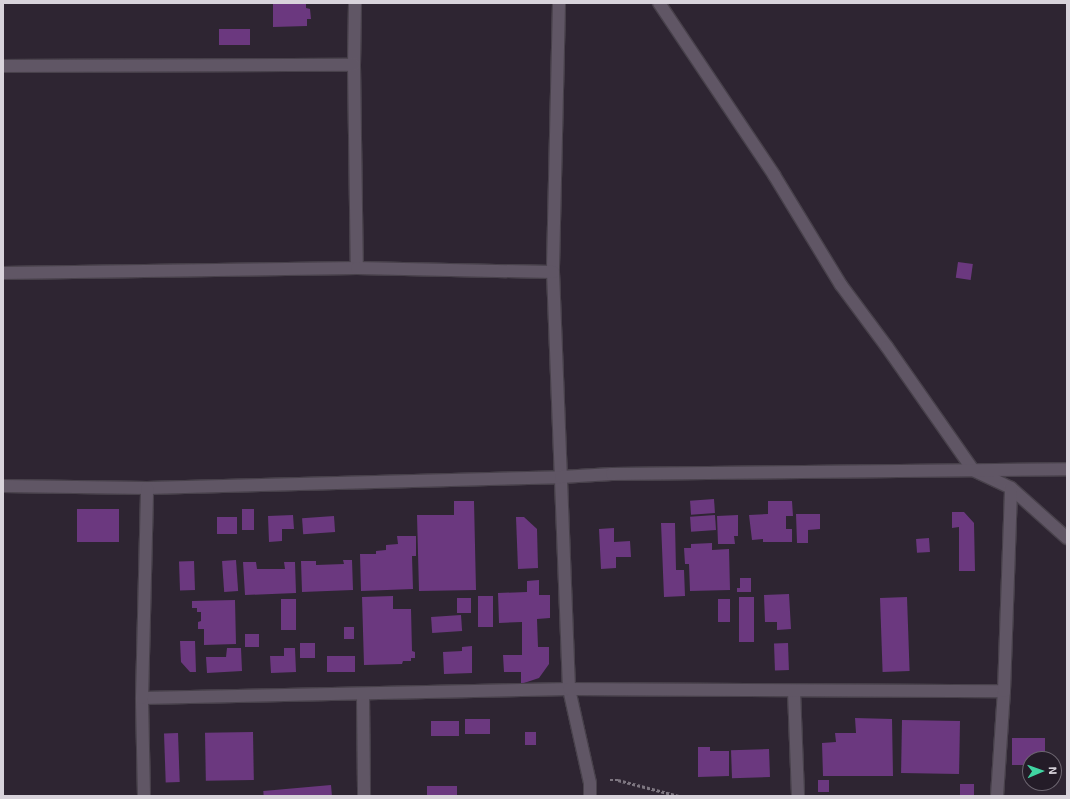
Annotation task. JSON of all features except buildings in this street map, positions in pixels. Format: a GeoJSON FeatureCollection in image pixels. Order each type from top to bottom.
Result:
{"type":"FeatureCollection","features":[{"type":"Feature","properties":{"kind":"street"},"geometry":{"type":"LineString","coordinates":[[355,3],[354,64],[356,268]]}},
{"type":"Feature","properties":{"kind":"street"},"geometry":{"type":"LineString","coordinates":[[559,3],[553,272],[569,689],[590,783],[590,796]]}},
{"type":"Feature","properties":{"kind":"street"},"geometry":{"type":"LineString","coordinates":[[659,3],[774,175],[841,285],[887,347],[973,470],[1010,488],[1067,538]]}},
{"type":"Feature","properties":{"kind":"street"},"geometry":{"type":"LineString","coordinates":[[3,66],[354,64]]}},
{"type":"Feature","properties":{"kind":"street"},"geometry":{"type":"LineString","coordinates":[[3,273],[356,268],[553,272]]}},
{"type":"Feature","properties":{"kind":"street"},"geometry":{"type":"LineString","coordinates":[[3,486],[147,488],[561,477],[612,474],[1067,469]]}},
{"type":"Feature","properties":{"kind":"street"},"geometry":{"type":"LineString","coordinates":[[144,796],[142,698],[147,488]]}},
{"type":"Feature","properties":{"kind":"street"},"geometry":{"type":"LineString","coordinates":[[997,796],[1004,691],[1010,488]]}},
{"type":"Feature","properties":{"kind":"street"},"geometry":{"type":"LineString","coordinates":[[142,698],[569,689],[1004,691]]}},
{"type":"Feature","properties":{"kind":"street"},"geometry":{"type":"LineString","coordinates":[[794,691],[798,796]]}},
{"type":"Feature","properties":{"kind":"street"},"geometry":{"type":"LineString","coordinates":[[363,694],[364,796]]}},
{"type":"Feature","properties":{"kind":"path"},"geometry":{"type":"LineString","coordinates":[[590,783],[618,780],[679,796]]}}]}
